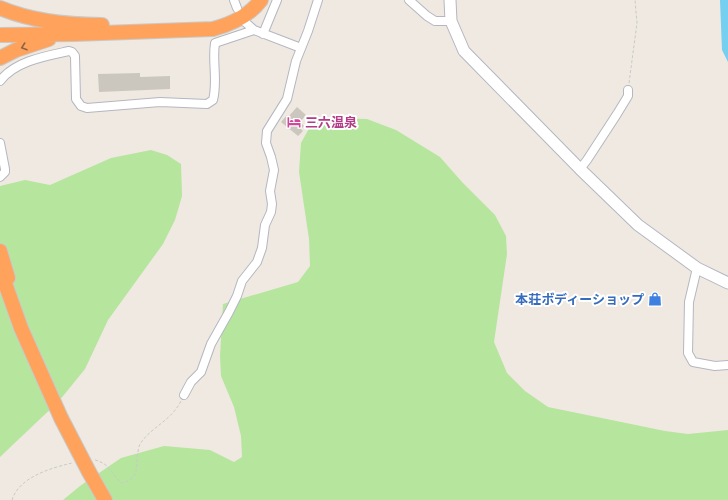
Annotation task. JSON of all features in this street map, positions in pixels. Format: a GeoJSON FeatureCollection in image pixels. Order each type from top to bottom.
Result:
{"type":"FeatureCollection","features":[{"type":"Feature","properties":{"kind":"highway"},"geometry":{"type":"LineString","coordinates":[[0,8],[33,18],[60,22],[96,25],[199,25],[224,20],[244,10],[254,0]]}},
{"type":"Feature","properties":{"kind":"highway"},"geometry":{"type":"LineString","coordinates":[[0,35],[213,29],[240,19],[253,10],[261,0]]}},
{"type":"Feature","properties":{"kind":"highway"},"geometry":{"type":"LineString","coordinates":[[0,29],[96,25]]}},
{"type":"Feature","properties":{"kind":"highway"},"geometry":{"type":"LineString","coordinates":[[0,58],[16,50],[45,40],[75,34]]}},
{"type":"Feature","properties":{"kind":"highway"},"geometry":{"type":"LineString","coordinates":[[0,251],[28,350]]}},
{"type":"Feature","properties":{"kind":"highway"},"geometry":{"type":"LineString","coordinates":[[0,269],[28,350]]}},
{"type":"Feature","properties":{"kind":"highway"},"geometry":{"type":"LineString","coordinates":[[0,281],[28,350]]}},
{"type":"Feature","properties":{"kind":"highway"},"geometry":{"type":"LineString","coordinates":[[0,293],[60,419],[106,500]]}},
{"type":"Feature","properties":{"kind":"highway"},"geometry":{"type":"LineString","coordinates":[[88,468],[101,500]]}},
{"type":"Feature","properties":{"kind":"street"},"geometry":{"type":"LineString","coordinates":[[234,0],[236,8]]}},
{"type":"Feature","properties":{"kind":"street"},"geometry":{"type":"LineString","coordinates":[[263,34],[277,0]]}},
{"type":"Feature","properties":{"kind":"street"},"geometry":{"type":"LineString","coordinates":[[184,395],[191,382],[201,372],[211,344],[237,296],[242,281],[257,262],[262,248],[265,225],[272,212],[270,191],[274,170],[266,143],[267,131],[287,99],[296,61],[318,0]]}},
{"type":"Feature","properties":{"kind":"street"},"geometry":{"type":"LineString","coordinates":[[410,0],[427,16],[435,21],[451,21]]}},
{"type":"Feature","properties":{"kind":"street"},"geometry":{"type":"LineString","coordinates":[[450,0],[451,21],[464,51],[580,169],[638,225],[697,268],[728,283]]}},
{"type":"Feature","properties":{"kind":"street"},"geometry":{"type":"LineString","coordinates":[[245,22],[254,30],[301,48]]}},
{"type":"Feature","properties":{"kind":"street"},"geometry":{"type":"LineString","coordinates":[[0,81],[4,75],[21,65],[44,56],[69,51],[75,56],[76,99],[81,106],[87,108],[160,102],[207,104],[213,100],[215,92],[214,51],[216,43],[254,30]]}},
{"type":"Feature","properties":{"kind":"street"},"geometry":{"type":"LineString","coordinates":[[580,169],[628,96],[628,90]]}},
{"type":"Feature","properties":{"kind":"street"},"geometry":{"type":"LineString","coordinates":[[0,143],[5,172],[0,177]]}},
{"type":"Feature","properties":{"kind":"street"},"geometry":{"type":"LineString","coordinates":[[697,268],[689,302],[688,353],[693,362],[715,366],[728,365]]}},
{"type":"Feature","properties":{"kind":"path"},"geometry":{"type":"LineString","coordinates":[[628,90],[637,22],[635,0]]}},
{"type":"Feature","properties":{"kind":"path"},"geometry":{"type":"LineString","coordinates":[[88,468],[106,464],[121,483],[128,482],[136,472],[140,445],[154,429],[168,419],[184,395]]}},
{"type":"Feature","properties":{"kind":"path"},"geometry":{"type":"LineString","coordinates":[[12,500],[13,496],[24,482],[59,466],[78,462]]}},
{"type":"Feature","properties":{"kind":"green space"},"geometry":{"type":"Polygon","coordinates":[[[324,118],[367,119],[396,130],[440,157],[462,182],[495,215],[506,236],[507,254],[494,342],[507,373],[525,391],[548,407],[665,431],[688,434],[728,430],[728,500],[63,500],[80,486],[121,458],[164,446],[210,450],[234,462],[242,457],[241,436],[234,407],[221,376],[220,356],[223,304],[298,282],[310,266],[309,239],[299,172],[301,143],[312,123],[324,118]]]}},
{"type":"Feature","properties":{"kind":"green space"},"geometry":{"type":"Polygon","coordinates":[[[151,150],[167,155],[181,164],[182,196],[175,220],[163,244],[108,320],[85,369],[59,401],[0,457],[0,186],[25,180],[50,185],[111,158],[151,150]]]}},
{"type":"Feature","properties":{"kind":"water"},"geometry":{"type":"Polygon","coordinates":[[[720,0],[728,0],[728,62],[722,50],[720,0]]]}},
{"type":"Feature","properties":{"kind":"building"},"geometry":{"type":"Polygon","coordinates":[[[140,73],[140,77],[170,76],[170,89],[99,92],[98,74],[140,73]]]}},
{"type":"Feature","properties":{"kind":"building"},"geometry":{"type":"Polygon","coordinates":[[[297,107],[306,115],[300,122],[304,126],[301,129],[303,131],[298,136],[281,122],[297,107]]]}},
{"type":"Feature","properties":{"kind":"place","name":"三六温泉"},"geometry":{"type":"Point","coordinates":[294,122]}},
{"type":"Feature","properties":{"kind":"place","name":"本荘ボディーショップ"},"geometry":{"type":"Point","coordinates":[655,299]}}]}
